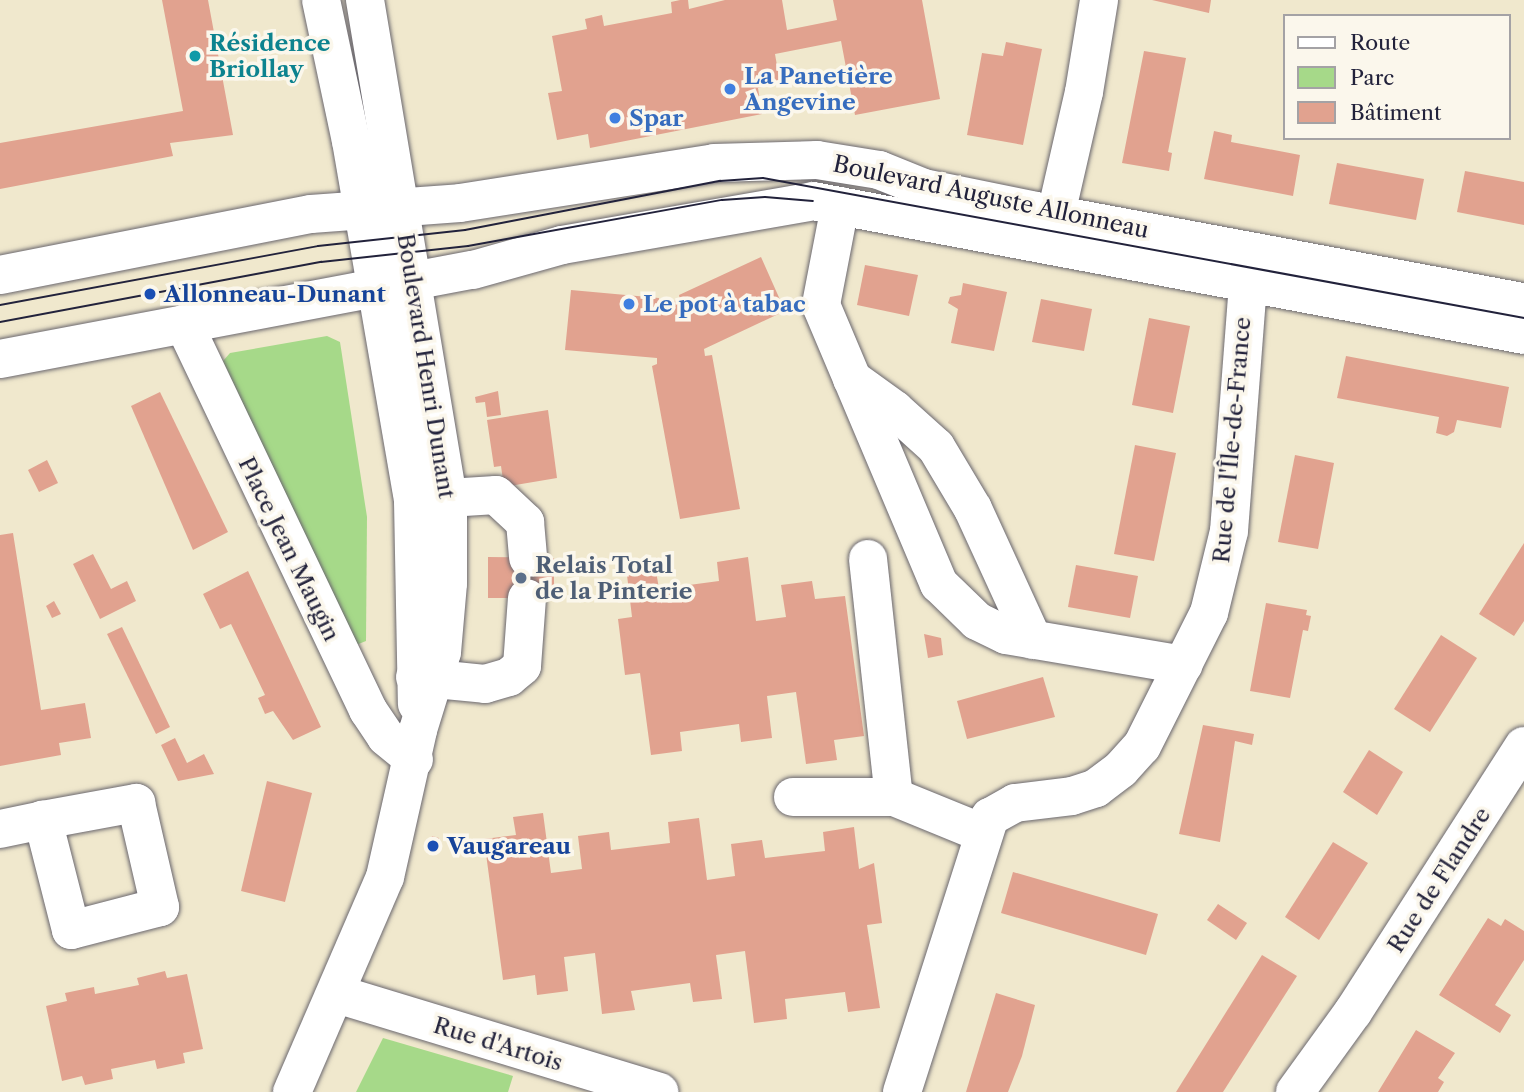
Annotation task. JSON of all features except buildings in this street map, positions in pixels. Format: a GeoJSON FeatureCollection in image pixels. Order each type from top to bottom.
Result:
{"type":"FeatureCollection","features":[{"type":"Feature","properties":{"kind":"street","name":"Boulevard Henri Dunant"},"geometry":{"type":"LineString","coordinates":[[321,0],[413,501],[425,678]]}},
{"type":"Feature","properties":{"kind":"street","name":"Boulevard Henri Dunant"},"geometry":{"type":"LineString","coordinates":[[292,1092],[337,994],[385,877],[416,745],[425,678],[447,596],[448,498],[365,0]]}},
{"type":"Feature","properties":{"kind":"street"},"geometry":{"type":"LineString","coordinates":[[1056,214],[1084,92],[1099,0]]}},
{"type":"Feature","properties":{"kind":"street","name":"Boulevard Auguste Allonneau"},"geometry":{"type":"LineString","coordinates":[[0,275],[300,215],[362,212],[542,193],[714,163],[817,160],[879,170],[924,188],[1524,302]]}},
{"type":"Feature","properties":{"kind":"street","name":"Boulevard Auguste Allonneau"},"geometry":{"type":"LineString","coordinates":[[0,359],[374,286],[412,282],[562,245],[827,204]]}},
{"type":"Feature","properties":{"kind":"street"},"geometry":{"type":"LineString","coordinates":[[1183,665],[1006,635],[977,621],[939,584],[821,305],[827,204],[1524,335]]}},
{"type":"Feature","properties":{"kind":"street","name":"Rue de l'Île-de-France"},"geometry":{"type":"LineString","coordinates":[[902,1092],[982,833],[1001,807],[1072,796],[1096,788],[1121,769],[1142,746],[1209,613],[1229,531],[1248,283]]}},
{"type":"Feature","properties":{"kind":"street","name":"Place Jean Maugin"},"geometry":{"type":"LineString","coordinates":[[184,324],[368,710],[386,737],[416,745]]}},
{"type":"Feature","properties":{"kind":"street"},"geometry":{"type":"LineString","coordinates":[[852,379],[936,447],[973,509],[1033,640]]}},
{"type":"Feature","properties":{"kind":"street"},"geometry":{"type":"LineString","coordinates":[[448,498],[496,495],[524,522],[528,558]]}},
{"type":"Feature","properties":{"kind":"street"},"geometry":{"type":"LineString","coordinates":[[868,559],[894,797]]}},
{"type":"Feature","properties":{"kind":"street"},"geometry":{"type":"LineString","coordinates":[[425,678],[494,684],[522,666],[527,598]]}},
{"type":"Feature","properties":{"kind":"street","name":"Rue de Flandre"},"geometry":{"type":"LineString","coordinates":[[1295,1092],[1353,1012],[1524,748]]}},
{"type":"Feature","properties":{"kind":"street"},"geometry":{"type":"LineString","coordinates":[[793,797],[894,797],[982,833]]}},
{"type":"Feature","properties":{"kind":"street"},"geometry":{"type":"LineString","coordinates":[[0,829],[43,820]]}},
{"type":"Feature","properties":{"kind":"street","name":"Rue d'Artois"},"geometry":{"type":"LineString","coordinates":[[337,994],[617,1086],[659,1092]]}},
{"type":"Feature","properties":{"kind":"street","name":"Rue de Flandre"},"geometry":{"type":"LineString","coordinates":[[1311,1092],[1353,1012]]}},
{"type":"Feature","properties":{"kind":"green space"},"geometry":{"type":"Polygon","coordinates":[[[327,336],[340,342],[367,517],[366,641],[356,645],[223,361],[230,353],[327,336]]]}},
{"type":"Feature","properties":{"kind":"green space"},"geometry":{"type":"Polygon","coordinates":[[[383,1038],[513,1076],[508,1092],[356,1092],[383,1038]]]}},
{"type":"Feature","properties":{"kind":"tram line"},"geometry":{"type":"LineString","coordinates":[[0,305],[318,246],[465,230],[720,181],[763,178],[1524,318]]}},
{"type":"Feature","properties":{"kind":"tram line"},"geometry":{"type":"LineString","coordinates":[[0,322],[321,262],[468,246],[722,200],[765,197],[813,201]]}},
{"type":"Feature","properties":{"kind":"place","name":"Résidence Briollay"},"geometry":{"type":"Point","coordinates":[195,56]}},
{"type":"Feature","properties":{"kind":"place","name":"La Panetière Angevine"},"geometry":{"type":"Point","coordinates":[730,89]}},
{"type":"Feature","properties":{"kind":"place","name":"Spar"},"geometry":{"type":"Point","coordinates":[615,118]}},
{"type":"Feature","properties":{"kind":"place","name":"Allonneau-Dunant"},"geometry":{"type":"Point","coordinates":[150,294]}},
{"type":"Feature","properties":{"kind":"place","name":"Le pot à tabac"},"geometry":{"type":"Point","coordinates":[629,304]}},
{"type":"Feature","properties":{"kind":"place","name":"Relais Total de la Pinterie"},"geometry":{"type":"Point","coordinates":[521,578]}},
{"type":"Feature","properties":{"kind":"place","name":"Vaugareau"},"geometry":{"type":"Point","coordinates":[433,846]}}]}
